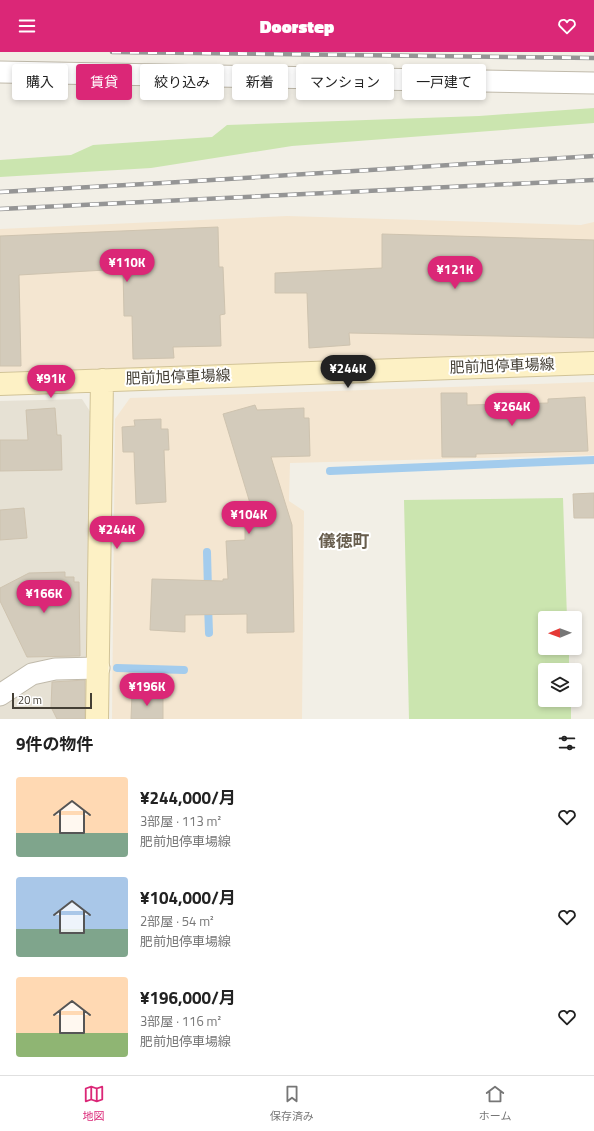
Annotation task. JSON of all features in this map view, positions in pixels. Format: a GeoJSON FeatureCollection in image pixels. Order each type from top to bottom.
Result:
{"type":"FeatureCollection","features":[{"type":"Feature","properties":{"kind":"main road","name":"肥前旭停車場線"},"geometry":{"type":"LineString","coordinates":[[0,384],[594,363]]}},
{"type":"Feature","properties":{"kind":"main road"},"geometry":{"type":"LineString","coordinates":[[98,719],[102,380]]}},
{"type":"Feature","properties":{"kind":"street"},"geometry":{"type":"LineString","coordinates":[[0,72],[594,83]]}},
{"type":"Feature","properties":{"kind":"street"},"geometry":{"type":"LineString","coordinates":[[0,695],[32,674],[55,669],[99,668]]}},
{"type":"Feature","properties":{"kind":"shaded area"},"geometry":{"type":"Polygon","coordinates":[[[287,216],[581,225],[594,222],[594,353],[0,372],[0,229],[287,216]]]}},
{"type":"Feature","properties":{"kind":"shaded area"},"geometry":{"type":"Polygon","coordinates":[[[594,382],[594,455],[290,463],[289,501],[304,511],[302,719],[112,719],[115,419],[130,398],[594,382]]]}},
{"type":"Feature","properties":{"kind":"shaded area"},"geometry":{"type":"Polygon","coordinates":[[[82,399],[93,416],[86,719],[0,719],[0,401],[82,399]]]}},
{"type":"Feature","properties":{"kind":"green space"},"geometry":{"type":"Polygon","coordinates":[[[594,108],[594,123],[292,146],[151,168],[0,177],[0,160],[71,155],[93,145],[212,137],[227,125],[479,116],[594,108]]]}},
{"type":"Feature","properties":{"kind":"green space"},"geometry":{"type":"Polygon","coordinates":[[[563,498],[567,611],[538,611],[538,655],[569,655],[569,663],[538,663],[538,707],[571,707],[571,719],[409,719],[404,500],[563,498]]]}},
{"type":"Feature","properties":{"kind":"building"},"geometry":{"type":"Polygon","coordinates":[[[218,227],[219,267],[223,267],[225,314],[220,315],[221,346],[173,347],[174,358],[133,359],[132,316],[124,316],[123,269],[19,275],[21,366],[0,366],[0,236],[218,227]]]}},
{"type":"Feature","properties":{"kind":"building"},"geometry":{"type":"Polygon","coordinates":[[[382,234],[594,240],[594,338],[349,333],[350,345],[309,348],[307,293],[275,293],[275,273],[382,268],[382,234]]]}},
{"type":"Feature","properties":{"kind":"building"},"geometry":{"type":"Polygon","coordinates":[[[441,393],[467,393],[467,405],[548,403],[548,399],[585,397],[588,451],[476,454],[476,457],[442,457],[441,393]]]}},
{"type":"Feature","properties":{"kind":"building"},"geometry":{"type":"Polygon","coordinates":[[[255,405],[257,410],[304,408],[304,418],[309,418],[310,456],[271,457],[292,525],[294,632],[247,633],[247,614],[185,615],[185,632],[150,630],[152,579],[223,581],[223,579],[228,579],[226,541],[245,540],[245,523],[256,523],[223,414],[255,405]]]}},
{"type":"Feature","properties":{"kind":"building"},"geometry":{"type":"Polygon","coordinates":[[[55,408],[57,435],[61,435],[62,470],[0,471],[0,440],[28,440],[26,410],[55,408]]]}},
{"type":"Feature","properties":{"kind":"building"},"geometry":{"type":"Polygon","coordinates":[[[161,419],[161,429],[168,429],[169,450],[164,450],[166,502],[136,504],[134,452],[123,452],[122,427],[135,426],[134,420],[161,419]]]}},
{"type":"Feature","properties":{"kind":"building"},"geometry":{"type":"Polygon","coordinates":[[[594,493],[594,518],[574,518],[573,494],[594,493]]]}},
{"type":"Feature","properties":{"kind":"building"},"geometry":{"type":"Polygon","coordinates":[[[24,508],[27,538],[0,540],[0,510],[24,508]]]}},
{"type":"Feature","properties":{"kind":"building"},"geometry":{"type":"Polygon","coordinates":[[[65,572],[65,577],[74,577],[74,582],[79,582],[80,656],[27,657],[0,601],[0,588],[29,573],[65,572]]]}},
{"type":"Feature","properties":{"kind":"building"},"geometry":{"type":"Polygon","coordinates":[[[85,680],[85,719],[57,719],[51,707],[52,682],[85,680]]]}},
{"type":"Feature","properties":{"kind":"building"},"geometry":{"type":"Polygon","coordinates":[[[132,694],[163,694],[163,719],[131,719],[132,694]]]}},
{"type":"Feature","properties":{"kind":"waterway"},"geometry":{"type":"LineString","coordinates":[[330,471],[594,460]]}},
{"type":"Feature","properties":{"kind":"waterway"},"geometry":{"type":"LineString","coordinates":[[207,552],[208,590]]}},
{"type":"Feature","properties":{"kind":"waterway"},"geometry":{"type":"LineString","coordinates":[[208,604],[209,633]]}},
{"type":"Feature","properties":{"kind":"waterway"},"geometry":{"type":"LineString","coordinates":[[117,668],[184,670]]}},
{"type":"Feature","properties":{"kind":"railway"},"geometry":{"type":"LineString","coordinates":[[112,52],[594,58]]}},
{"type":"Feature","properties":{"kind":"railway"},"geometry":{"type":"LineString","coordinates":[[0,192],[594,156]]}},
{"type":"Feature","properties":{"kind":"railway"},"geometry":{"type":"LineString","coordinates":[[0,209],[594,180]]}},
{"type":"Feature","properties":{"kind":"district","name":"儀徳町"},"geometry":{"type":"Point","coordinates":[344,541]}}]}
